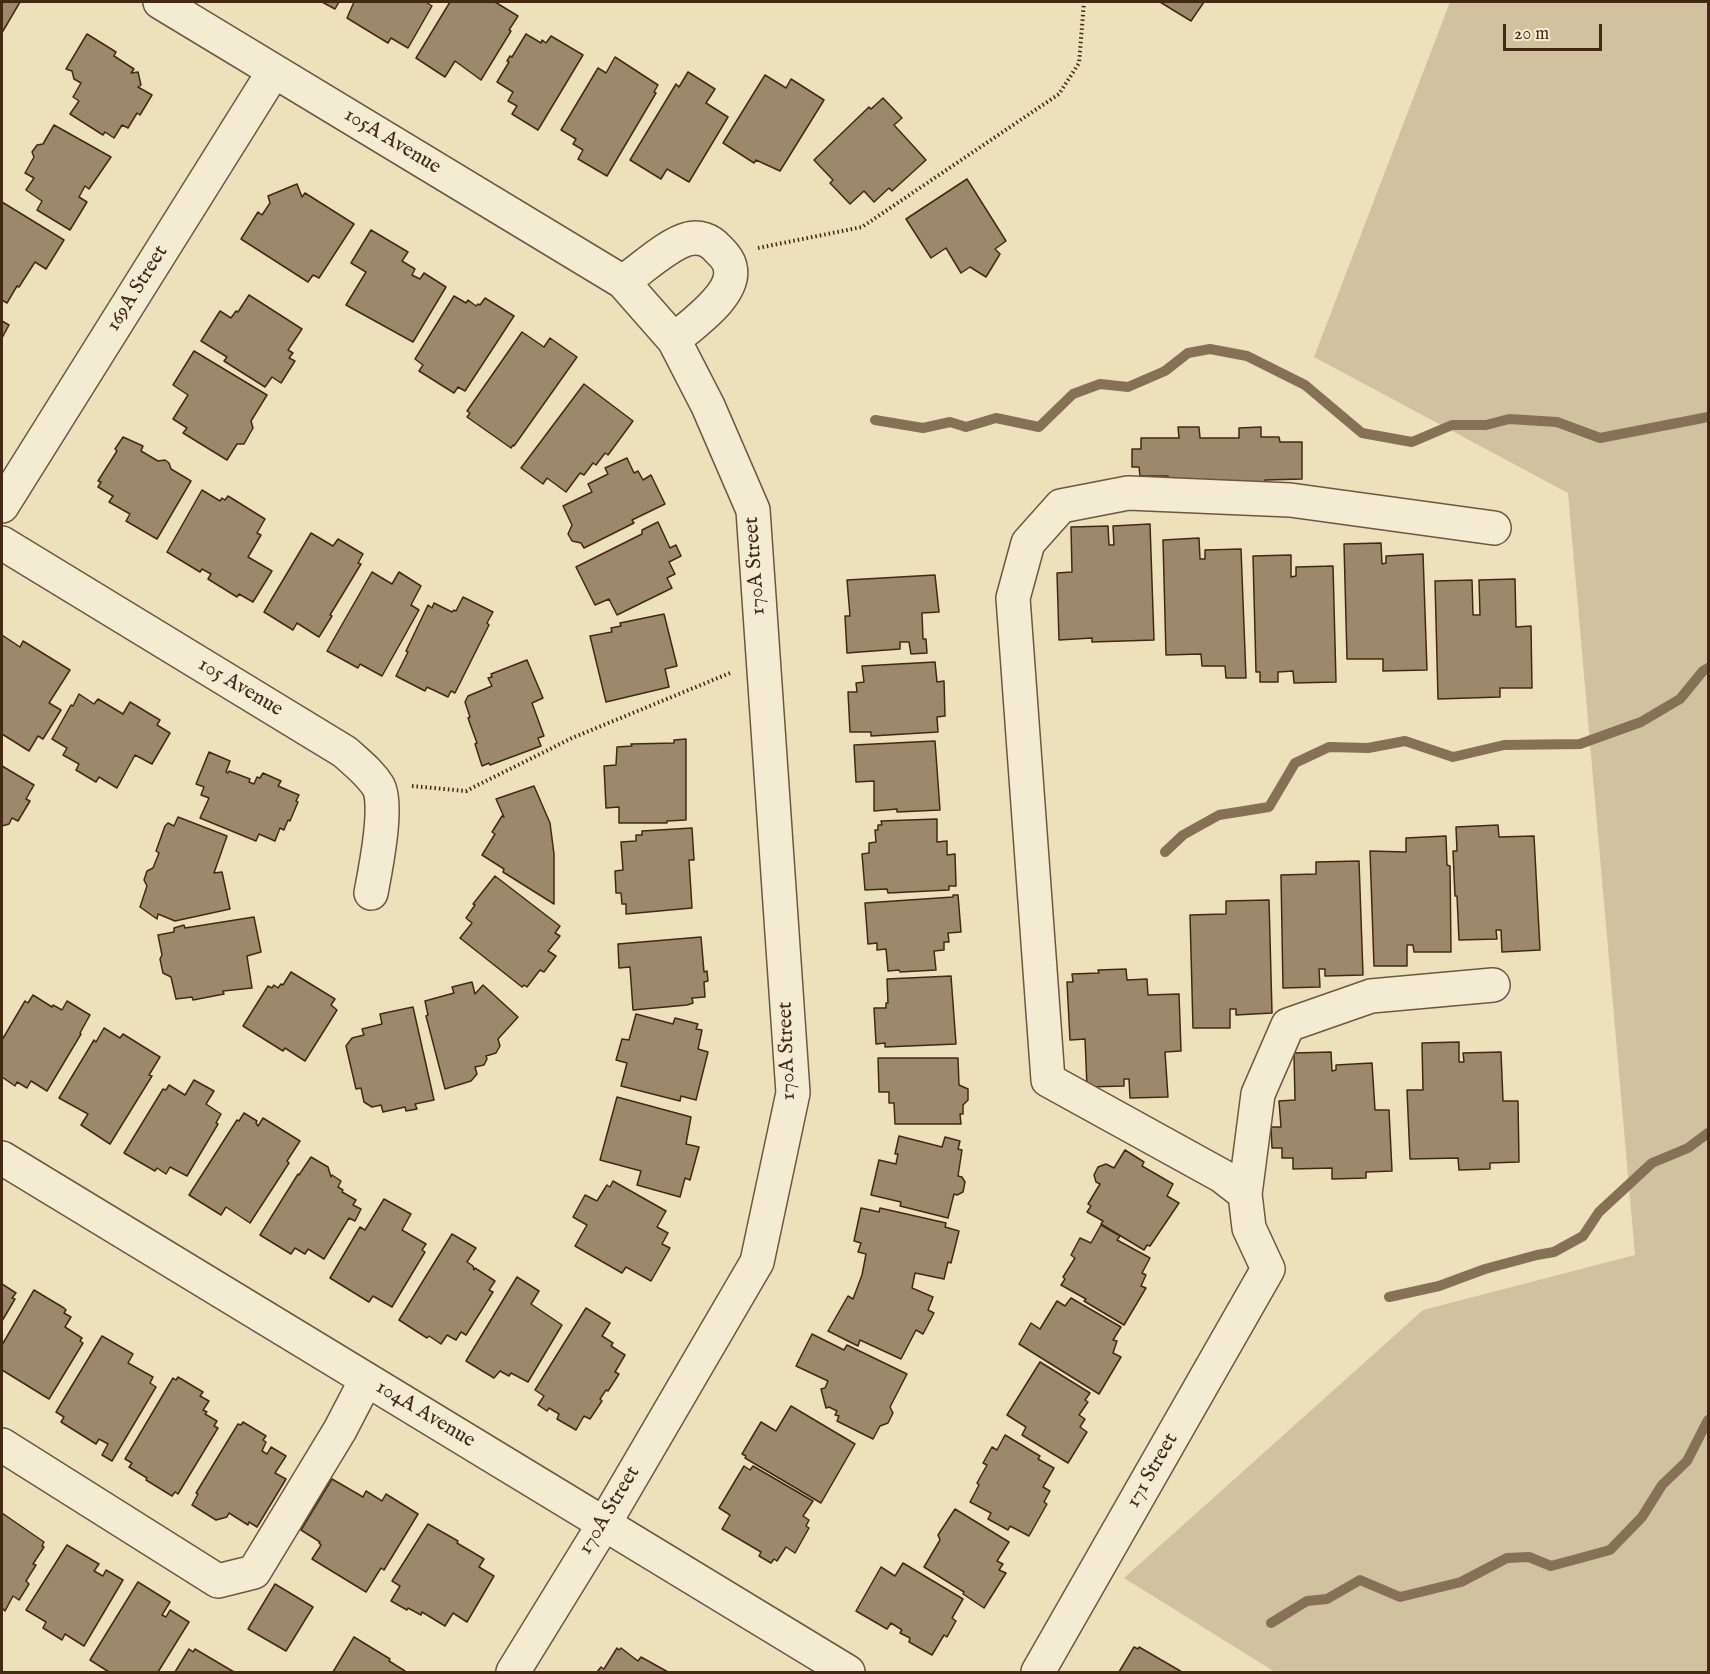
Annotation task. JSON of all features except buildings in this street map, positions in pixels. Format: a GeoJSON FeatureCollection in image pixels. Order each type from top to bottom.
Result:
{"type":"FeatureCollection","features":[{"type":"Feature","properties":{"kind":"street","name":"105A Avenue"},"geometry":{"type":"LineString","coordinates":[[160,2],[623,282],[674,340],[708,406]]}},
{"type":"Feature","properties":{"kind":"street","name":"169A Street"},"geometry":{"type":"LineString","coordinates":[[2,506],[274,71]]}},
{"type":"Feature","properties":{"kind":"street"},"geometry":{"type":"LineString","coordinates":[[623,282],[679,242],[690,238],[704,238],[724,255],[730,267],[730,279],[724,294],[674,340]]}},
{"type":"Feature","properties":{"kind":"street","name":"170A Street"},"geometry":{"type":"LineString","coordinates":[[513,1672],[604,1524],[757,1262],[793,1093],[753,510],[708,406]]}},
{"type":"Feature","properties":{"kind":"street"},"geometry":{"type":"LineString","coordinates":[[1245,1194],[1222,1176],[1048,1080],[1013,598],[1028,543],[1061,506],[1128,493],[1290,500],[1494,528]]}},
{"type":"Feature","properties":{"kind":"street","name":"105 Avenue"},"geometry":{"type":"LineString","coordinates":[[2,543],[345,752],[368,773],[380,788],[383,803],[371,893]]}},
{"type":"Feature","properties":{"kind":"street"},"geometry":{"type":"LineString","coordinates":[[1245,1194],[1258,1094],[1288,1025],[1371,996],[1492,985]]}},
{"type":"Feature","properties":{"kind":"street","name":"104A Avenue"},"geometry":{"type":"LineString","coordinates":[[2,1158],[848,1672]]}},
{"type":"Feature","properties":{"kind":"street","name":"171 Street"},"geometry":{"type":"LineString","coordinates":[[1038,1672],[1268,1269],[1250,1228],[1245,1194]]}},
{"type":"Feature","properties":{"kind":"street"},"geometry":{"type":"LineString","coordinates":[[2,1445],[218,1581],[254,1572],[340,1430],[366,1380]]}},
{"type":"Feature","properties":{"kind":"path"},"geometry":{"type":"LineString","coordinates":[[754,248],[862,227],[1059,94],[1079,63],[1084,2]]}},
{"type":"Feature","properties":{"kind":"path"},"geometry":{"type":"LineString","coordinates":[[409,786],[466,791],[572,738],[732,672]]}},
{"type":"Feature","properties":{"kind":"shaded area"},"geometry":{"type":"Polygon","coordinates":[[[1450,2],[1708,2],[1708,1672],[1275,1672],[1124,1578],[1423,1310],[1635,1255],[1568,493],[1314,357],[1450,2]]]}},
{"type":"Feature","properties":{"kind":"waterway"},"geometry":{"type":"LineString","coordinates":[[875,420],[923,428],[950,422],[966,427],[996,418],[1039,427],[1073,394],[1100,384],[1128,387],[1165,371],[1188,353],[1210,349],[1247,356],[1305,385],[1362,433],[1412,442],[1452,425],[1486,425],[1509,419],[1557,422],[1600,438],[1708,417]]}},
{"type":"Feature","properties":{"kind":"waterway"},"geometry":{"type":"LineString","coordinates":[[1165,852],[1183,835],[1219,815],[1269,807],[1295,763],[1329,747],[1368,748],[1405,741],[1453,757],[1504,745],[1580,744],[1641,722],[1680,699],[1708,668]]}},
{"type":"Feature","properties":{"kind":"waterway"},"geometry":{"type":"LineString","coordinates":[[1389,1297],[1439,1286],[1485,1269],[1554,1252],[1583,1236],[1599,1212],[1652,1163],[1688,1148],[1708,1133]]}},
{"type":"Feature","properties":{"kind":"waterway"},"geometry":{"type":"LineString","coordinates":[[1271,1623],[1307,1601],[1327,1599],[1360,1580],[1400,1597],[1461,1582],[1507,1558],[1529,1557],[1551,1566],[1610,1550],[1642,1517],[1662,1485],[1687,1461],[1708,1420]]}}]}
